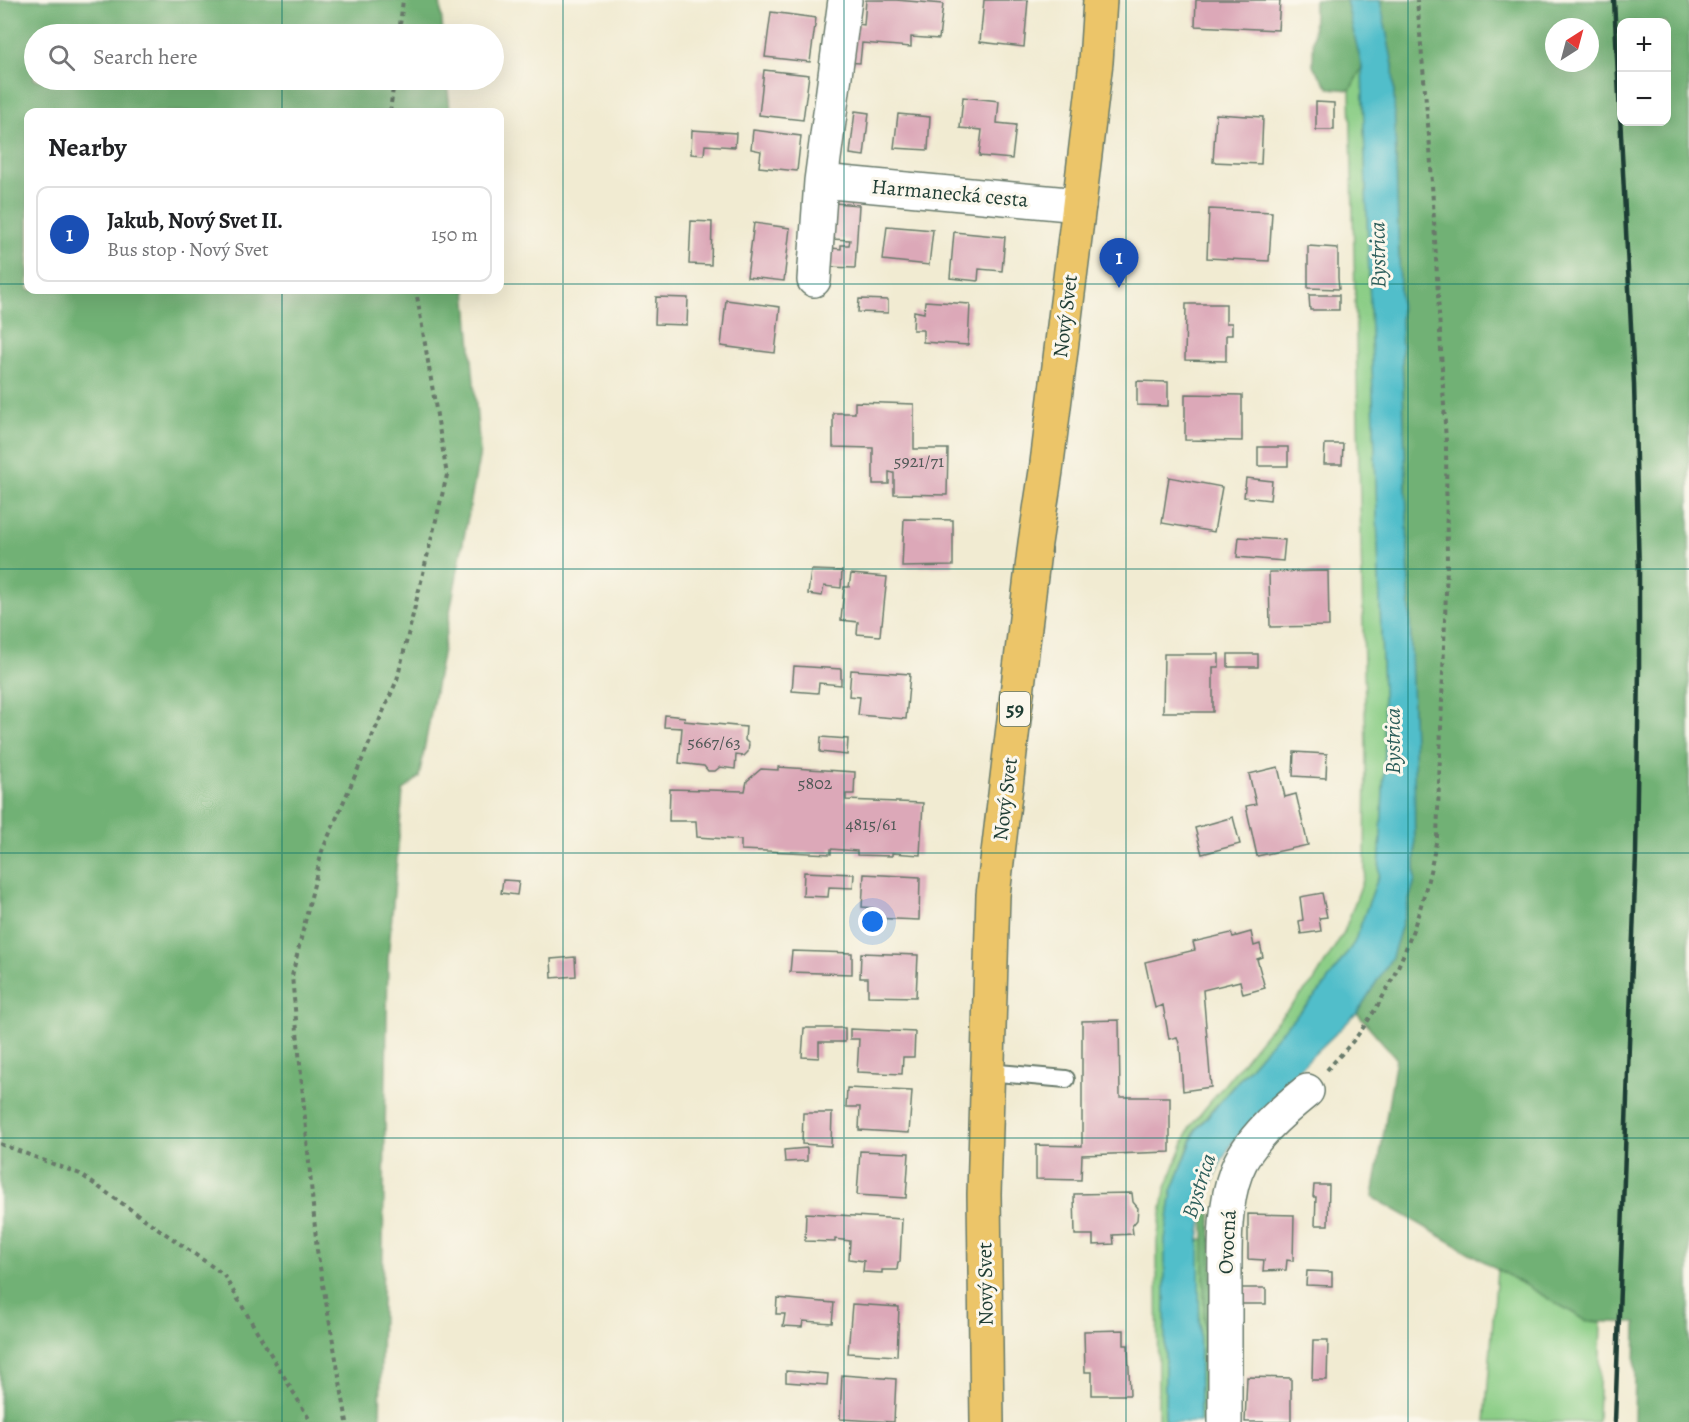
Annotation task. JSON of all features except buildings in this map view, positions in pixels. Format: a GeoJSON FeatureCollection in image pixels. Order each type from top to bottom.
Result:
{"type":"FeatureCollection","features":[{"type":"Feature","properties":{"kind":"main road","name":"Nový Svet"},"geometry":{"type":"LineString","coordinates":[[987,1422],[984,1194],[993,896],[1035,543],[1079,205],[1096,62],[1100,0]]}},
{"type":"Feature","properties":{"kind":"street"},"geometry":{"type":"LineString","coordinates":[[814,280],[821,181],[845,0]]}},
{"type":"Feature","properties":{"kind":"street","name":"Harmanecká cesta"},"geometry":{"type":"LineString","coordinates":[[821,181],[1079,205]]}},
{"type":"Feature","properties":{"kind":"street","name":"Ovocná"},"geometry":{"type":"LineString","coordinates":[[1225,1422],[1225,1240],[1230,1190],[1236,1171],[1249,1147],[1286,1108],[1307,1091]]}},
{"type":"Feature","properties":{"kind":"lane"},"geometry":{"type":"LineString","coordinates":[[987,1072],[1066,1079]]}},
{"type":"Feature","properties":{"kind":"path"},"geometry":{"type":"LineString","coordinates":[[400,24],[403,0]]}},
{"type":"Feature","properties":{"kind":"path"},"geometry":{"type":"LineString","coordinates":[[1307,1091],[1360,1033],[1385,994],[1410,937],[1430,877],[1437,837],[1446,564],[1446,443],[1430,147],[1417,0]]}},
{"type":"Feature","properties":{"kind":"path"},"geometry":{"type":"LineString","coordinates":[[390,108],[393,90]]}},
{"type":"Feature","properties":{"kind":"path"},"geometry":{"type":"LineString","coordinates":[[347,1422],[316,1250],[292,976],[321,851],[397,680],[447,475],[417,294]]}},
{"type":"Feature","properties":{"kind":"path"},"geometry":{"type":"LineString","coordinates":[[0,1144],[80,1174],[223,1274],[311,1422]]}},
{"type":"Feature","properties":{"kind":"green space"},"geometry":{"type":"Polygon","coordinates":[[[0,0],[440,0],[442,24],[24,24],[24,90],[448,90],[450,108],[24,108],[24,294],[466,294],[480,452],[419,777],[403,791],[388,959],[380,1422],[0,1422],[0,0]]]}},
{"type":"Feature","properties":{"kind":"green space"},"geometry":{"type":"Polygon","coordinates":[[[1314,0],[1346,0],[1362,67],[1350,90],[1329,88],[1313,66],[1314,0]]]}},
{"type":"Feature","properties":{"kind":"green space"},"geometry":{"type":"Polygon","coordinates":[[[1380,0],[1689,0],[1689,1422],[1634,1422],[1636,1323],[1587,1321],[1373,1197],[1396,1058],[1357,1013],[1392,957],[1415,880],[1414,748],[1393,65],[1380,0]]]}},
{"type":"Feature","properties":{"kind":"green space"},"geometry":{"type":"Polygon","coordinates":[[[1362,67],[1385,750],[1379,875],[1354,943],[1322,989],[1274,1039],[1195,1130],[1172,1192],[1165,1240],[1165,1422],[1158,1422],[1157,1241],[1165,1190],[1190,1127],[1267,1032],[1314,981],[1344,932],[1365,875],[1366,748],[1350,90],[1362,67]]]}},
{"type":"Feature","properties":{"kind":"green space"},"geometry":{"type":"Polygon","coordinates":[[[1207,1209],[1211,1213],[1212,1422],[1204,1422],[1204,1214],[1207,1209]]]}},
{"type":"Feature","properties":{"kind":"green space"},"geometry":{"type":"Polygon","coordinates":[[[1199,1239],[1215,1240],[1215,1422],[1200,1422],[1199,1239]]]}},
{"type":"Feature","properties":{"kind":"green space"},"geometry":{"type":"Polygon","coordinates":[[[1497,1269],[1587,1321],[1601,1322],[1598,1422],[1485,1422],[1497,1269]]]}},
{"type":"Feature","properties":{"kind":"water","name":"Bystrica"},"geometry":{"type":"Polygon","coordinates":[[[1346,0],[1380,0],[1393,65],[1414,748],[1415,880],[1392,957],[1357,1013],[1305,1063],[1232,1143],[1219,1166],[1205,1203],[1199,1239],[1200,1422],[1165,1422],[1165,1240],[1172,1192],[1196,1130],[1274,1039],[1322,989],[1354,943],[1379,875],[1385,750],[1362,67],[1346,0]]]}},
{"type":"Feature","properties":{"kind":"railway"},"geometry":{"type":"LineString","coordinates":[[1614,0],[1634,384],[1639,573],[1636,855],[1615,1422]]}},
{"type":"Feature","properties":{"kind":"place","name":"Jakub, Nový Svet II."},"geometry":{"type":"Point","coordinates":[1119,288]}}]}
